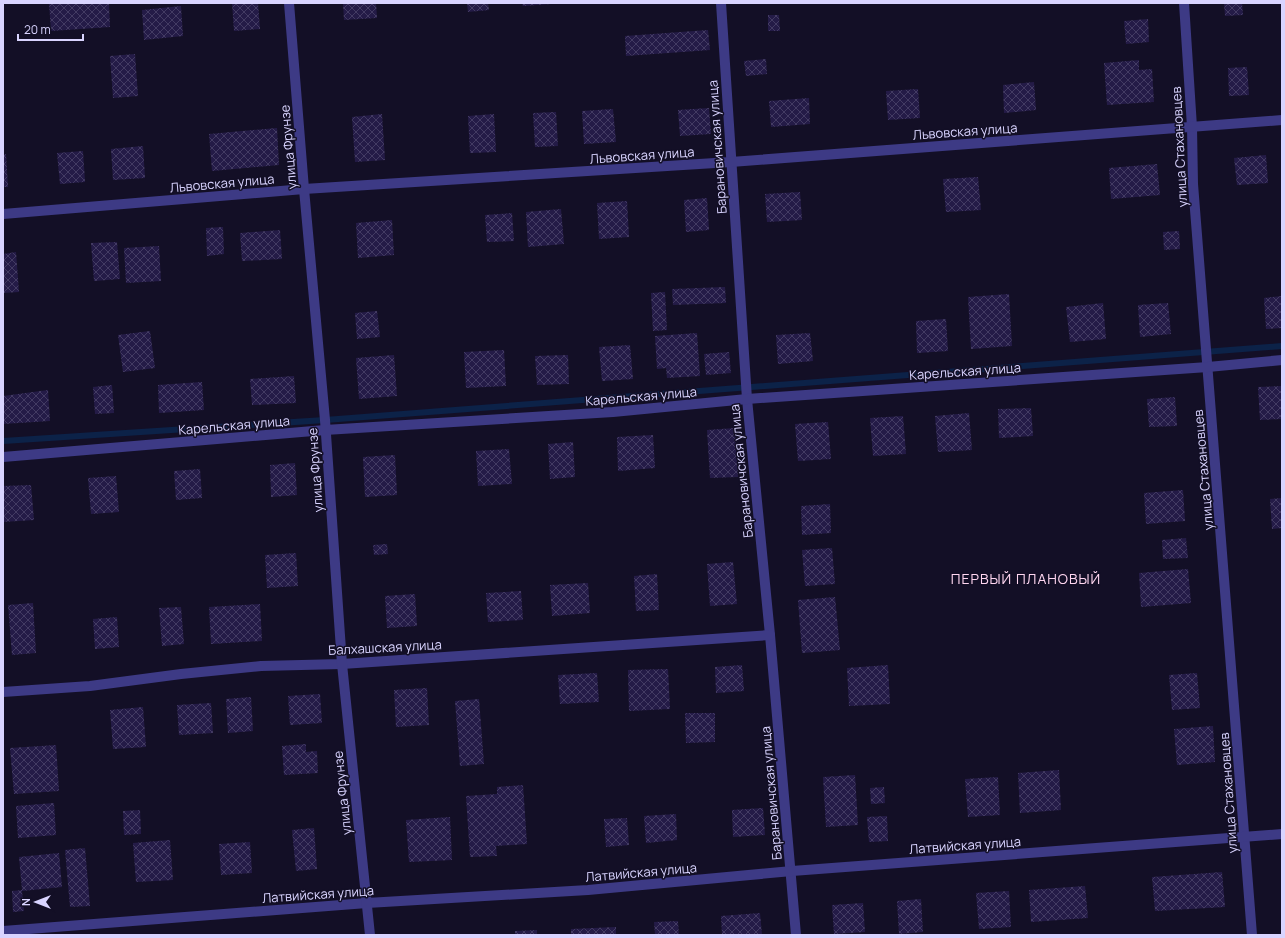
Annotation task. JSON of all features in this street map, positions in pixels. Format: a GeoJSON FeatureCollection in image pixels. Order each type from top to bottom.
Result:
{"type":"FeatureCollection","features":[{"type":"Feature","properties":{"kind":"street","name":"улица Фрунзе"},"geometry":{"type":"LineString","coordinates":[[289,3],[325,430],[342,664],[370,935]]}},
{"type":"Feature","properties":{"kind":"street","name":"Барановичская улица"},"geometry":{"type":"LineString","coordinates":[[721,3],[747,399],[792,871],[796,935]]}},
{"type":"Feature","properties":{"kind":"street","name":"улица Стахановцев"},"geometry":{"type":"LineString","coordinates":[[1184,3],[1192,127],[1193,184],[1252,935]]}},
{"type":"Feature","properties":{"kind":"street","name":"Львовская улица"},"geometry":{"type":"LineString","coordinates":[[3,214],[304,189],[731,162],[1282,120]]}},
{"type":"Feature","properties":{"kind":"street","name":"Карельская улица"},"geometry":{"type":"LineString","coordinates":[[3,457],[325,430],[613,412],[747,399],[1208,367],[1282,360]]}},
{"type":"Feature","properties":{"kind":"street","name":"Балхашская улица"},"geometry":{"type":"LineString","coordinates":[[3,692],[90,686],[181,674],[261,666],[342,664],[770,635]]}},
{"type":"Feature","properties":{"kind":"street","name":"Латвийская улица"},"geometry":{"type":"LineString","coordinates":[[3,931],[367,903],[588,890],[792,871],[1282,834]]}},
{"type":"Feature","properties":{"kind":"building"},"geometry":{"type":"Polygon","coordinates":[[[49,3],[109,3],[110,27],[51,31],[49,3]]]}},
{"type":"Feature","properties":{"kind":"building"},"geometry":{"type":"Polygon","coordinates":[[[232,3],[258,3],[260,29],[234,31],[232,3]]]}},
{"type":"Feature","properties":{"kind":"building"},"geometry":{"type":"Polygon","coordinates":[[[343,3],[376,3],[377,18],[344,20],[343,3]]]}},
{"type":"Feature","properties":{"kind":"building"},"geometry":{"type":"Polygon","coordinates":[[[467,3],[488,3],[489,10],[468,12],[467,3]]]}},
{"type":"Feature","properties":{"kind":"building"},"geometry":{"type":"Polygon","coordinates":[[[522,3],[550,3],[551,4],[523,6],[522,3]]]}},
{"type":"Feature","properties":{"kind":"building"},"geometry":{"type":"Polygon","coordinates":[[[1224,3],[1242,3],[1243,15],[1225,16],[1224,3]]]}},
{"type":"Feature","properties":{"kind":"building"},"geometry":{"type":"Polygon","coordinates":[[[181,6],[183,36],[144,40],[142,10],[181,6]]]}},
{"type":"Feature","properties":{"kind":"building"},"geometry":{"type":"Polygon","coordinates":[[[768,15],[779,15],[780,31],[768,31],[768,15]]]}},
{"type":"Feature","properties":{"kind":"building"},"geometry":{"type":"Polygon","coordinates":[[[1148,19],[1149,42],[1126,44],[1124,21],[1148,19]]]}},
{"type":"Feature","properties":{"kind":"building"},"geometry":{"type":"Polygon","coordinates":[[[708,30],[710,50],[626,56],[625,36],[708,30]]]}},
{"type":"Feature","properties":{"kind":"building"},"geometry":{"type":"Polygon","coordinates":[[[135,54],[138,96],[113,98],[110,56],[135,54]]]}},
{"type":"Feature","properties":{"kind":"building"},"geometry":{"type":"Polygon","coordinates":[[[766,59],[767,74],[746,76],[744,61],[766,59]]]}},
{"type":"Feature","properties":{"kind":"building"},"geometry":{"type":"Polygon","coordinates":[[[1139,60],[1139,70],[1152,69],[1154,102],[1107,105],[1104,63],[1139,60]]]}},
{"type":"Feature","properties":{"kind":"building"},"geometry":{"type":"Polygon","coordinates":[[[1247,67],[1249,95],[1229,96],[1228,68],[1247,67]]]}},
{"type":"Feature","properties":{"kind":"building"},"geometry":{"type":"Polygon","coordinates":[[[1034,82],[1036,110],[1004,113],[1003,85],[1034,82]]]}},
{"type":"Feature","properties":{"kind":"building"},"geometry":{"type":"Polygon","coordinates":[[[918,89],[920,118],[888,120],[886,91],[918,89]]]}},
{"type":"Feature","properties":{"kind":"building"},"geometry":{"type":"Polygon","coordinates":[[[809,98],[810,124],[771,127],[769,101],[809,98]]]}},
{"type":"Feature","properties":{"kind":"building"},"geometry":{"type":"Polygon","coordinates":[[[709,108],[711,134],[680,136],[678,110],[709,108]]]}},
{"type":"Feature","properties":{"kind":"building"},"geometry":{"type":"Polygon","coordinates":[[[613,109],[616,142],[584,144],[582,111],[613,109]]]}},
{"type":"Feature","properties":{"kind":"building"},"geometry":{"type":"Polygon","coordinates":[[[556,112],[558,146],[535,147],[533,113],[556,112]]]}},
{"type":"Feature","properties":{"kind":"building"},"geometry":{"type":"Polygon","coordinates":[[[382,114],[385,160],[355,162],[352,117],[382,114]]]}},
{"type":"Feature","properties":{"kind":"building"},"geometry":{"type":"Polygon","coordinates":[[[494,114],[496,152],[470,153],[468,116],[494,114]]]}},
{"type":"Feature","properties":{"kind":"building"},"geometry":{"type":"Polygon","coordinates":[[[277,128],[279,165],[212,171],[209,134],[277,128]]]}},
{"type":"Feature","properties":{"kind":"building"},"geometry":{"type":"Polygon","coordinates":[[[143,146],[145,178],[113,180],[111,149],[143,146]]]}},
{"type":"Feature","properties":{"kind":"building"},"geometry":{"type":"Polygon","coordinates":[[[83,151],[85,182],[60,184],[57,153],[83,151]]]}},
{"type":"Feature","properties":{"kind":"building"},"geometry":{"type":"Polygon","coordinates":[[[6,154],[8,187],[3,187],[3,155],[6,154]]]}},
{"type":"Feature","properties":{"kind":"building"},"geometry":{"type":"Polygon","coordinates":[[[1266,155],[1268,183],[1237,185],[1234,158],[1266,155]]]}},
{"type":"Feature","properties":{"kind":"building"},"geometry":{"type":"Polygon","coordinates":[[[1157,164],[1160,195],[1111,199],[1109,168],[1157,164]]]}},
{"type":"Feature","properties":{"kind":"building"},"geometry":{"type":"Polygon","coordinates":[[[978,177],[981,210],[946,212],[943,179],[978,177]]]}},
{"type":"Feature","properties":{"kind":"building"},"geometry":{"type":"Polygon","coordinates":[[[800,192],[802,220],[767,222],[765,194],[800,192]]]}},
{"type":"Feature","properties":{"kind":"building"},"geometry":{"type":"Polygon","coordinates":[[[707,198],[709,230],[686,232],[684,200],[707,198]]]}},
{"type":"Feature","properties":{"kind":"building"},"geometry":{"type":"Polygon","coordinates":[[[627,201],[629,237],[599,239],[597,203],[627,201]]]}},
{"type":"Feature","properties":{"kind":"building"},"geometry":{"type":"Polygon","coordinates":[[[561,209],[564,244],[528,247],[526,212],[561,209]]]}},
{"type":"Feature","properties":{"kind":"building"},"geometry":{"type":"Polygon","coordinates":[[[512,213],[514,241],[487,242],[485,215],[512,213]]]}},
{"type":"Feature","properties":{"kind":"building"},"geometry":{"type":"Polygon","coordinates":[[[392,220],[394,255],[358,258],[356,223],[392,220]]]}},
{"type":"Feature","properties":{"kind":"building"},"geometry":{"type":"Polygon","coordinates":[[[223,227],[224,254],[207,256],[206,228],[223,227]]]}},
{"type":"Feature","properties":{"kind":"building"},"geometry":{"type":"Polygon","coordinates":[[[280,230],[282,259],[242,261],[240,233],[280,230]]]}},
{"type":"Feature","properties":{"kind":"building"},"geometry":{"type":"Polygon","coordinates":[[[1179,231],[1180,249],[1164,250],[1163,232],[1179,231]]]}},
{"type":"Feature","properties":{"kind":"building"},"geometry":{"type":"Polygon","coordinates":[[[117,242],[120,279],[94,281],[91,243],[117,242]]]}},
{"type":"Feature","properties":{"kind":"building"},"geometry":{"type":"Polygon","coordinates":[[[159,246],[161,281],[126,283],[124,248],[159,246]]]}},
{"type":"Feature","properties":{"kind":"building"},"geometry":{"type":"Polygon","coordinates":[[[16,252],[19,292],[3,293],[3,254],[16,252]]]}},
{"type":"Feature","properties":{"kind":"building"},"geometry":{"type":"Polygon","coordinates":[[[725,287],[726,303],[673,305],[672,289],[725,287]]]}},
{"type":"Feature","properties":{"kind":"building"},"geometry":{"type":"Polygon","coordinates":[[[665,292],[667,330],[653,331],[651,293],[665,292]]]}},
{"type":"Feature","properties":{"kind":"building"},"geometry":{"type":"Polygon","coordinates":[[[1009,294],[1012,346],[971,349],[968,297],[1009,294]]]}},
{"type":"Feature","properties":{"kind":"building"},"geometry":{"type":"Polygon","coordinates":[[[1282,296],[1282,328],[1266,329],[1264,298],[1282,296]]]}},
{"type":"Feature","properties":{"kind":"building"},"geometry":{"type":"Polygon","coordinates":[[[1103,303],[1106,339],[1070,342],[1066,307],[1103,303]]]}},
{"type":"Feature","properties":{"kind":"building"},"geometry":{"type":"Polygon","coordinates":[[[1168,303],[1171,334],[1140,337],[1138,305],[1168,303]]]}},
{"type":"Feature","properties":{"kind":"building"},"geometry":{"type":"Polygon","coordinates":[[[377,311],[380,337],[357,339],[355,313],[377,311]]]}},
{"type":"Feature","properties":{"kind":"building"},"geometry":{"type":"Polygon","coordinates":[[[946,319],[948,351],[917,353],[916,321],[946,319]]]}},
{"type":"Feature","properties":{"kind":"building"},"geometry":{"type":"Polygon","coordinates":[[[150,331],[155,368],[123,372],[118,335],[150,331]]]}},
{"type":"Feature","properties":{"kind":"building"},"geometry":{"type":"Polygon","coordinates":[[[697,333],[700,376],[667,378],[666,368],[657,369],[655,336],[697,333]]]}},
{"type":"Feature","properties":{"kind":"building"},"geometry":{"type":"Polygon","coordinates":[[[810,333],[813,361],[778,364],[776,335],[810,333]]]}},
{"type":"Feature","properties":{"kind":"building"},"geometry":{"type":"Polygon","coordinates":[[[630,345],[633,379],[602,381],[599,347],[630,345]]]}},
{"type":"Feature","properties":{"kind":"building"},"geometry":{"type":"Polygon","coordinates":[[[504,350],[506,386],[466,388],[464,352],[504,350]]]}},
{"type":"Feature","properties":{"kind":"building"},"geometry":{"type":"Polygon","coordinates":[[[729,352],[731,373],[706,375],[704,354],[729,352]]]}},
{"type":"Feature","properties":{"kind":"building"},"geometry":{"type":"Polygon","coordinates":[[[394,355],[397,396],[359,399],[356,358],[394,355]]]}},
{"type":"Feature","properties":{"kind":"building"},"geometry":{"type":"Polygon","coordinates":[[[568,355],[569,384],[537,385],[535,356],[568,355]]]}},
{"type":"Feature","properties":{"kind":"building"},"geometry":{"type":"Polygon","coordinates":[[[294,376],[296,403],[252,405],[250,379],[294,376]]]}},
{"type":"Feature","properties":{"kind":"building"},"geometry":{"type":"Polygon","coordinates":[[[202,382],[204,410],[159,413],[158,385],[202,382]]]}},
{"type":"Feature","properties":{"kind":"building"},"geometry":{"type":"Polygon","coordinates":[[[112,385],[114,413],[95,414],[93,387],[112,385]]]}},
{"type":"Feature","properties":{"kind":"building"},"geometry":{"type":"Polygon","coordinates":[[[1282,386],[1282,419],[1260,420],[1258,387],[1282,386]]]}},
{"type":"Feature","properties":{"kind":"building"},"geometry":{"type":"Polygon","coordinates":[[[48,390],[50,421],[3,424],[3,396],[48,390]]]}},
{"type":"Feature","properties":{"kind":"building"},"geometry":{"type":"Polygon","coordinates":[[[1175,397],[1177,426],[1149,427],[1147,399],[1175,397]]]}},
{"type":"Feature","properties":{"kind":"building"},"geometry":{"type":"Polygon","coordinates":[[[1031,408],[1033,436],[999,438],[998,409],[1031,408]]]}},
{"type":"Feature","properties":{"kind":"building"},"geometry":{"type":"Polygon","coordinates":[[[969,413],[972,450],[938,452],[935,416],[969,413]]]}},
{"type":"Feature","properties":{"kind":"building"},"geometry":{"type":"Polygon","coordinates":[[[903,416],[906,454],[873,456],[870,418],[903,416]]]}},
{"type":"Feature","properties":{"kind":"building"},"geometry":{"type":"Polygon","coordinates":[[[828,422],[831,459],[798,461],[795,424],[828,422]]]}},
{"type":"Feature","properties":{"kind":"building"},"geometry":{"type":"Polygon","coordinates":[[[735,428],[738,477],[710,478],[707,430],[735,428]]]}},
{"type":"Feature","properties":{"kind":"building"},"geometry":{"type":"Polygon","coordinates":[[[653,435],[655,468],[618,471],[617,437],[653,435]]]}},
{"type":"Feature","properties":{"kind":"building"},"geometry":{"type":"Polygon","coordinates":[[[573,442],[575,477],[550,479],[548,444],[573,442]]]}},
{"type":"Feature","properties":{"kind":"building"},"geometry":{"type":"Polygon","coordinates":[[[509,449],[512,484],[478,486],[476,451],[509,449]]]}},
{"type":"Feature","properties":{"kind":"building"},"geometry":{"type":"Polygon","coordinates":[[[395,455],[397,495],[365,497],[363,457],[395,455]]]}},
{"type":"Feature","properties":{"kind":"building"},"geometry":{"type":"Polygon","coordinates":[[[295,463],[297,495],[271,497],[270,465],[295,463]]]}},
{"type":"Feature","properties":{"kind":"building"},"geometry":{"type":"Polygon","coordinates":[[[200,469],[202,498],[176,500],[174,471],[200,469]]]}},
{"type":"Feature","properties":{"kind":"building"},"geometry":{"type":"Polygon","coordinates":[[[116,476],[119,512],[91,514],[88,478],[116,476]]]}},
{"type":"Feature","properties":{"kind":"building"},"geometry":{"type":"Polygon","coordinates":[[[31,485],[34,520],[3,522],[3,486],[31,485]]]}},
{"type":"Feature","properties":{"kind":"building"},"geometry":{"type":"Polygon","coordinates":[[[1183,490],[1185,521],[1146,524],[1144,493],[1183,490]]]}},
{"type":"Feature","properties":{"kind":"building"},"geometry":{"type":"Polygon","coordinates":[[[1282,498],[1282,528],[1272,529],[1270,499],[1282,498]]]}},
{"type":"Feature","properties":{"kind":"building"},"geometry":{"type":"Polygon","coordinates":[[[830,504],[831,533],[802,535],[801,506],[830,504]]]}},
{"type":"Feature","properties":{"kind":"building"},"geometry":{"type":"Polygon","coordinates":[[[1186,538],[1188,558],[1163,559],[1162,540],[1186,538]]]}},
{"type":"Feature","properties":{"kind":"building"},"geometry":{"type":"Polygon","coordinates":[[[387,544],[388,554],[374,555],[373,545],[387,544]]]}},
{"type":"Feature","properties":{"kind":"building"},"geometry":{"type":"Polygon","coordinates":[[[832,548],[835,584],[805,586],[802,550],[832,548]]]}},
{"type":"Feature","properties":{"kind":"building"},"geometry":{"type":"Polygon","coordinates":[[[296,553],[298,586],[267,588],[265,555],[296,553]]]}},
{"type":"Feature","properties":{"kind":"building"},"geometry":{"type":"Polygon","coordinates":[[[733,562],[737,604],[710,606],[707,564],[733,562]]]}},
{"type":"Feature","properties":{"kind":"building"},"geometry":{"type":"Polygon","coordinates":[[[1188,569],[1191,603],[1141,607],[1139,573],[1188,569]]]}},
{"type":"Feature","properties":{"kind":"building"},"geometry":{"type":"Polygon","coordinates":[[[657,574],[659,610],[636,611],[634,576],[657,574]]]}},
{"type":"Feature","properties":{"kind":"building"},"geometry":{"type":"Polygon","coordinates":[[[588,583],[590,613],[552,616],[550,585],[588,583]]]}},
{"type":"Feature","properties":{"kind":"building"},"geometry":{"type":"Polygon","coordinates":[[[521,591],[523,620],[488,622],[486,593],[521,591]]]}},
{"type":"Feature","properties":{"kind":"building"},"geometry":{"type":"Polygon","coordinates":[[[415,594],[417,626],[387,628],[385,596],[415,594]]]}},
{"type":"Feature","properties":{"kind":"building"},"geometry":{"type":"Polygon","coordinates":[[[835,597],[840,650],[802,653],[798,600],[835,597]]]}},
{"type":"Feature","properties":{"kind":"building"},"geometry":{"type":"Polygon","coordinates":[[[33,603],[36,653],[12,655],[8,605],[33,603]]]}},
{"type":"Feature","properties":{"kind":"building"},"geometry":{"type":"Polygon","coordinates":[[[260,604],[262,641],[211,644],[209,607],[260,604]]]}},
{"type":"Feature","properties":{"kind":"building"},"geometry":{"type":"Polygon","coordinates":[[[181,607],[184,644],[162,646],[159,608],[181,607]]]}},
{"type":"Feature","properties":{"kind":"building"},"geometry":{"type":"Polygon","coordinates":[[[117,617],[119,647],[95,649],[93,619],[117,617]]]}},
{"type":"Feature","properties":{"kind":"building"},"geometry":{"type":"Polygon","coordinates":[[[742,665],[744,691],[716,693],[715,667],[742,665]]]}},
{"type":"Feature","properties":{"kind":"building"},"geometry":{"type":"Polygon","coordinates":[[[888,665],[890,704],[849,706],[847,668],[888,665]]]}},
{"type":"Feature","properties":{"kind":"building"},"geometry":{"type":"Polygon","coordinates":[[[668,669],[670,709],[629,711],[628,670],[668,669]]]}},
{"type":"Feature","properties":{"kind":"building"},"geometry":{"type":"Polygon","coordinates":[[[597,673],[599,702],[560,704],[558,675],[597,673]]]}},
{"type":"Feature","properties":{"kind":"building"},"geometry":{"type":"Polygon","coordinates":[[[1197,673],[1200,708],[1172,710],[1169,675],[1197,673]]]}},
{"type":"Feature","properties":{"kind":"building"},"geometry":{"type":"Polygon","coordinates":[[[427,688],[429,725],[396,727],[394,690],[427,688]]]}},
{"type":"Feature","properties":{"kind":"building"},"geometry":{"type":"Polygon","coordinates":[[[320,694],[322,723],[290,725],[288,696],[320,694]]]}},
{"type":"Feature","properties":{"kind":"building"},"geometry":{"type":"Polygon","coordinates":[[[251,697],[253,731],[228,733],[226,699],[251,697]]]}},
{"type":"Feature","properties":{"kind":"building"},"geometry":{"type":"Polygon","coordinates":[[[479,699],[484,764],[460,766],[455,701],[479,699]]]}},
{"type":"Feature","properties":{"kind":"building"},"geometry":{"type":"Polygon","coordinates":[[[211,703],[213,733],[179,735],[177,705],[211,703]]]}},
{"type":"Feature","properties":{"kind":"building"},"geometry":{"type":"Polygon","coordinates":[[[143,707],[146,747],[113,749],[110,710],[143,707]]]}},
{"type":"Feature","properties":{"kind":"building"},"geometry":{"type":"Polygon","coordinates":[[[685,713],[715,713],[715,742],[686,743],[685,713]]]}},
{"type":"Feature","properties":{"kind":"building"},"geometry":{"type":"Polygon","coordinates":[[[1213,726],[1215,762],[1177,765],[1174,729],[1213,726]]]}},
{"type":"Feature","properties":{"kind":"building"},"geometry":{"type":"Polygon","coordinates":[[[306,744],[306,752],[317,751],[318,773],[284,775],[282,746],[306,744]]]}},
{"type":"Feature","properties":{"kind":"building"},"geometry":{"type":"Polygon","coordinates":[[[56,745],[59,791],[14,794],[10,748],[56,745]]]}},
{"type":"Feature","properties":{"kind":"building"},"geometry":{"type":"Polygon","coordinates":[[[1059,770],[1061,810],[1020,813],[1018,773],[1059,770]]]}},
{"type":"Feature","properties":{"kind":"building"},"geometry":{"type":"Polygon","coordinates":[[[855,775],[858,825],[826,827],[823,777],[855,775]]]}},
{"type":"Feature","properties":{"kind":"building"},"geometry":{"type":"Polygon","coordinates":[[[998,777],[1000,815],[968,817],[965,779],[998,777]]]}},
{"type":"Feature","properties":{"kind":"building"},"geometry":{"type":"Polygon","coordinates":[[[523,785],[527,844],[496,846],[497,856],[470,857],[466,796],[497,794],[497,787],[523,785]]]}},
{"type":"Feature","properties":{"kind":"building"},"geometry":{"type":"Polygon","coordinates":[[[884,787],[885,803],[871,804],[870,788],[884,787]]]}},
{"type":"Feature","properties":{"kind":"building"},"geometry":{"type":"Polygon","coordinates":[[[54,803],[56,835],[18,838],[16,806],[54,803]]]}},
{"type":"Feature","properties":{"kind":"building"},"geometry":{"type":"Polygon","coordinates":[[[763,808],[765,835],[733,837],[732,810],[763,808]]]}},
{"type":"Feature","properties":{"kind":"building"},"geometry":{"type":"Polygon","coordinates":[[[140,810],[141,834],[124,835],[123,811],[140,810]]]}},
{"type":"Feature","properties":{"kind":"building"},"geometry":{"type":"Polygon","coordinates":[[[676,814],[677,840],[646,843],[644,816],[676,814]]]}},
{"type":"Feature","properties":{"kind":"building"},"geometry":{"type":"Polygon","coordinates":[[[887,816],[888,841],[869,842],[867,817],[887,816]]]}},
{"type":"Feature","properties":{"kind":"building"},"geometry":{"type":"Polygon","coordinates":[[[450,817],[452,860],[409,862],[406,820],[450,817]]]}},
{"type":"Feature","properties":{"kind":"building"},"geometry":{"type":"Polygon","coordinates":[[[627,818],[629,845],[606,847],[604,819],[627,818]]]}},
{"type":"Feature","properties":{"kind":"building"},"geometry":{"type":"Polygon","coordinates":[[[314,828],[317,869],[296,871],[292,830],[314,828]]]}},
{"type":"Feature","properties":{"kind":"building"},"geometry":{"type":"Polygon","coordinates":[[[170,840],[173,880],[136,882],[133,843],[170,840]]]}},
{"type":"Feature","properties":{"kind":"building"},"geometry":{"type":"Polygon","coordinates":[[[250,842],[252,873],[221,875],[219,844],[250,842]]]}},
{"type":"Feature","properties":{"kind":"building"},"geometry":{"type":"Polygon","coordinates":[[[85,848],[90,906],[70,907],[65,850],[85,848]]]}},
{"type":"Feature","properties":{"kind":"building"},"geometry":{"type":"Polygon","coordinates":[[[59,853],[62,887],[22,891],[24,911],[13,912],[12,891],[22,890],[19,857],[59,853]]]}},
{"type":"Feature","properties":{"kind":"building"},"geometry":{"type":"Polygon","coordinates":[[[1222,872],[1225,907],[1155,911],[1152,877],[1222,872]]]}},
{"type":"Feature","properties":{"kind":"building"},"geometry":{"type":"Polygon","coordinates":[[[1085,886],[1088,918],[1031,922],[1029,890],[1085,886]]]}},
{"type":"Feature","properties":{"kind":"building"},"geometry":{"type":"Polygon","coordinates":[[[1009,891],[1011,927],[979,929],[976,893],[1009,891]]]}},
{"type":"Feature","properties":{"kind":"building"},"geometry":{"type":"Polygon","coordinates":[[[921,899],[923,932],[899,934],[897,901],[921,899]]]}},
{"type":"Feature","properties":{"kind":"building"},"geometry":{"type":"Polygon","coordinates":[[[863,903],[865,932],[834,934],[832,905],[863,903]]]}},
{"type":"Feature","properties":{"kind":"building"},"geometry":{"type":"Polygon","coordinates":[[[760,913],[762,935],[722,935],[721,916],[760,913]]]}},
{"type":"Feature","properties":{"kind":"building"},"geometry":{"type":"Polygon","coordinates":[[[678,921],[679,935],[655,935],[654,922],[678,921]]]}},
{"type":"Feature","properties":{"kind":"building"},"geometry":{"type":"Polygon","coordinates":[[[616,927],[616,935],[571,935],[571,929],[616,927]]]}},
{"type":"Feature","properties":{"kind":"building"},"geometry":{"type":"Polygon","coordinates":[[[537,930],[537,935],[515,935],[515,931],[537,930]]]}},
{"type":"Feature","properties":{"kind":"waterway"},"geometry":{"type":"LineString","coordinates":[[3,441],[325,420],[1282,346]]}},
{"type":"Feature","properties":{"kind":"district","name":"ПЕРВЫЙ ПЛАНОВЫЙ"},"geometry":{"type":"Point","coordinates":[1026,578]}}]}
